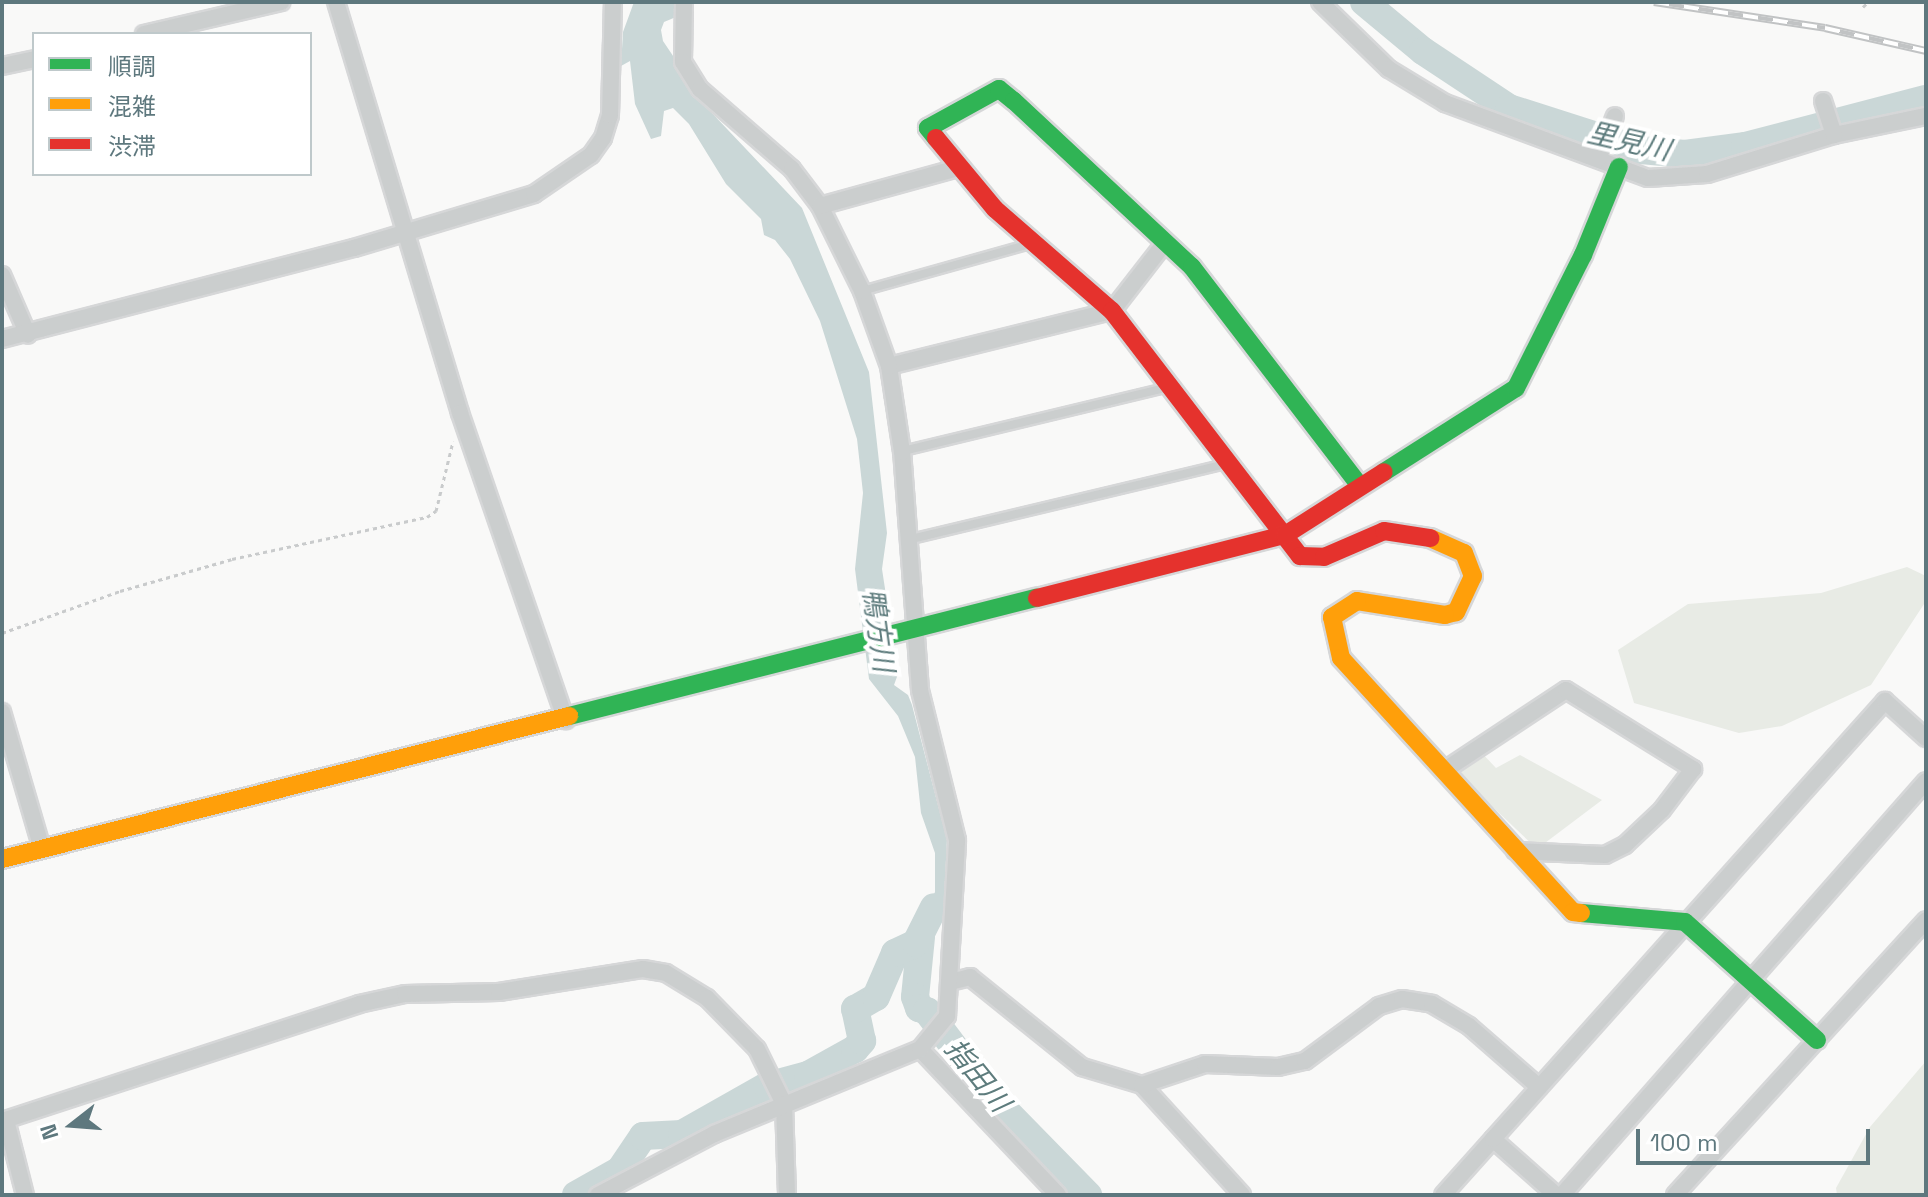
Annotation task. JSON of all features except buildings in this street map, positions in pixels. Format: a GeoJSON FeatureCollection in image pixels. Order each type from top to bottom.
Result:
{"type":"FeatureCollection","features":[{"type":"Feature","properties":{"kind":"street"},"geometry":{"type":"LineString","coordinates":[[153,32],[281,2]]}},
{"type":"Feature","properties":{"kind":"street"},"geometry":{"type":"LineString","coordinates":[[336,2],[460,413],[566,720]]}},
{"type":"Feature","properties":{"kind":"street"},"geometry":{"type":"LineString","coordinates":[[2,339],[28,335],[354,248],[404,230],[534,194],[591,155],[610,115],[613,2]]}},
{"type":"Feature","properties":{"kind":"street"},"geometry":{"type":"LineString","coordinates":[[598,1195],[781,1098],[922,1044],[947,1016],[950,982],[957,840],[909,633],[902,452],[889,366],[862,291],[820,206],[792,169],[700,89],[683,62],[684,2]]}},
{"type":"Feature","properties":{"kind":"street"},"geometry":{"type":"LineString","coordinates":[[1320,2],[1389,69],[1445,103],[1648,178],[1707,174],[1834,135],[1926,116]]}},
{"type":"Feature","properties":{"kind":"street"},"geometry":{"type":"LineString","coordinates":[[2,66],[32,59]]}},
{"type":"Feature","properties":{"kind":"street"},"geometry":{"type":"LineString","coordinates":[[1359,485],[1192,267],[999,89],[928,128],[958,168],[1033,243],[1112,311],[1300,556],[1324,557],[1384,531],[1433,539],[1464,553],[1473,576],[1456,612],[1445,615],[1357,601],[1332,617],[1341,658],[1573,912],[1685,922],[1817,1040]]}},
{"type":"Feature","properties":{"kind":"street"},"geometry":{"type":"LineString","coordinates":[[1823,101],[1834,135]]}},
{"type":"Feature","properties":{"kind":"street"},"geometry":{"type":"LineString","coordinates":[[1598,159],[1615,116]]}},
{"type":"Feature","properties":{"kind":"street"},"geometry":{"type":"LineString","coordinates":[[2,859],[566,720],[1285,535],[1359,485],[1516,388],[1583,255],[1619,167]]}},
{"type":"Feature","properties":{"kind":"street"},"geometry":{"type":"LineString","coordinates":[[820,206],[958,168]]}},
{"type":"Feature","properties":{"kind":"street"},"geometry":{"type":"LineString","coordinates":[[889,366],[1112,311],[1164,244]]}},
{"type":"Feature","properties":{"kind":"street"},"geometry":{"type":"LineString","coordinates":[[2,275],[28,335]]}},
{"type":"Feature","properties":{"kind":"street"},"geometry":{"type":"LineString","coordinates":[[1445,770],[1566,690],[1693,769],[1662,810],[1625,845],[1605,855],[1515,851]]}},
{"type":"Feature","properties":{"kind":"street"},"geometry":{"type":"LineString","coordinates":[[1443,1195],[1885,701],[1925,735]]}},
{"type":"Feature","properties":{"kind":"street"},"geometry":{"type":"LineString","coordinates":[[2,712],[42,849]]}},
{"type":"Feature","properties":{"kind":"street"},"geometry":{"type":"LineString","coordinates":[[1493,1139],[1559,1195],[1926,781]]}},
{"type":"Feature","properties":{"kind":"street"},"geometry":{"type":"LineString","coordinates":[[1675,1195],[1926,920]]}},
{"type":"Feature","properties":{"kind":"street"},"geometry":{"type":"LineString","coordinates":[[25,1195],[4,1120],[359,1004],[405,994],[499,992],[643,969],[666,973],[707,998],[757,1049],[781,1098],[787,1195]]}},
{"type":"Feature","properties":{"kind":"street"},"geometry":{"type":"LineString","coordinates":[[950,982],[970,977],[1082,1067],[1142,1085],[1242,1195]]}},
{"type":"Feature","properties":{"kind":"street"},"geometry":{"type":"LineString","coordinates":[[1142,1085],[1205,1064],[1278,1067],[1305,1061],[1379,1006],[1402,999],[1432,1004],[1469,1026],[1539,1087]]}},
{"type":"Feature","properties":{"kind":"street"},"geometry":{"type":"LineString","coordinates":[[922,1044],[1058,1195]]}},
{"type":"Feature","properties":{"kind":"lane"},"geometry":{"type":"LineString","coordinates":[[862,291],[1033,243]]}},
{"type":"Feature","properties":{"kind":"lane"},"geometry":{"type":"LineString","coordinates":[[902,452],[1161,391],[1169,384]]}},
{"type":"Feature","properties":{"kind":"lane"},"geometry":{"type":"LineString","coordinates":[[906,540],[1229,462]]}},
{"type":"Feature","properties":{"kind":"path"},"geometry":{"type":"LineString","coordinates":[[1863,7],[1868,2]]}},
{"type":"Feature","properties":{"kind":"path"},"geometry":{"type":"LineString","coordinates":[[2,633],[218,563],[427,517],[436,511],[460,413]]}},
{"type":"Feature","properties":{"kind":"shaded area"},"geometry":{"type":"Polygon","coordinates":[[[1907,567],[1926,576],[1926,601],[1871,685],[1782,726],[1739,733],[1634,703],[1618,650],[1688,604],[1821,593],[1907,567]]]}},
{"type":"Feature","properties":{"kind":"shaded area"},"geometry":{"type":"Polygon","coordinates":[[[1479,750],[1496,768],[1520,755],[1602,800],[1537,849],[1457,773],[1479,750]]]}},
{"type":"Feature","properties":{"kind":"shaded area"},"geometry":{"type":"Polygon","coordinates":[[[1926,1061],[1926,1195],[1837,1195],[1836,1188],[1870,1127],[1926,1061]]]}},
{"type":"Feature","properties":{"kind":"water"},"geometry":{"type":"Polygon","coordinates":[[[634,2],[676,2],[676,17],[664,22],[661,30],[663,41],[710,111],[802,208],[869,372],[887,533],[882,569],[898,674],[894,685],[908,695],[912,705],[947,840],[944,900],[925,944],[912,940],[935,892],[935,853],[921,813],[915,757],[898,716],[869,679],[855,569],[863,493],[857,439],[820,321],[790,259],[775,240],[764,235],[761,219],[726,184],[689,124],[673,108],[664,111],[661,136],[651,139],[635,104],[630,61],[621,66],[623,32],[634,2]]]}},
{"type":"Feature","properties":{"kind":"waterway","name":"里見川"},"geometry":{"type":"LineString","coordinates":[[1364,2],[1423,51],[1509,108],[1641,150],[1685,154],[1745,146],[1926,99]]}},
{"type":"Feature","properties":{"kind":"waterway","name":"鴨方川"},"geometry":{"type":"LineString","coordinates":[[576,1195],[620,1170],[643,1136],[682,1134],[767,1086],[808,1075],[855,1049],[862,1041],[855,1009],[876,997],[895,953],[916,943],[934,907]]}},
{"type":"Feature","properties":{"kind":"waterway","name":"指田川"},"geometry":{"type":"LineString","coordinates":[[921,937],[915,997],[919,1008],[927,1011],[991,1096],[1088,1195]]}},
{"type":"Feature","properties":{"kind":"railway"},"geometry":{"type":"LineString","coordinates":[[1654,2],[1825,28],[1926,51]]}},
{"type":"Feature","properties":{"kind":"traffic: fast"},"geometry":{"type":"LineString","coordinates":[[936,138],[928,128],[999,89],[1014,101],[1192,267],[1359,485]]}},
{"type":"Feature","properties":{"kind":"traffic: fast"},"geometry":{"type":"LineString","coordinates":[[1384,472],[1516,388],[1583,255],[1619,167]]}},
{"type":"Feature","properties":{"kind":"traffic: fast"},"geometry":{"type":"LineString","coordinates":[[569,716],[1037,598]]}},
{"type":"Feature","properties":{"kind":"traffic: fast"},"geometry":{"type":"LineString","coordinates":[[1581,913],[1685,922],[1817,1040]]}},
{"type":"Feature","properties":{"kind":"traffic: slow"},"geometry":{"type":"LineString","coordinates":[[1430,538],[1464,553],[1473,576],[1456,612],[1445,615],[1357,601],[1332,617],[1341,658],[1573,912],[1581,913]]}},
{"type":"Feature","properties":{"kind":"traffic: slow"},"geometry":{"type":"LineString","coordinates":[[2,859],[569,716]]}},
{"type":"Feature","properties":{"kind":"traffic: jam"},"geometry":{"type":"LineString","coordinates":[[936,138],[995,209],[1112,311],[1300,556],[1324,557],[1384,531],[1430,538]]}},
{"type":"Feature","properties":{"kind":"traffic: jam"},"geometry":{"type":"LineString","coordinates":[[1037,598],[1285,535],[1384,472]]}}]}
